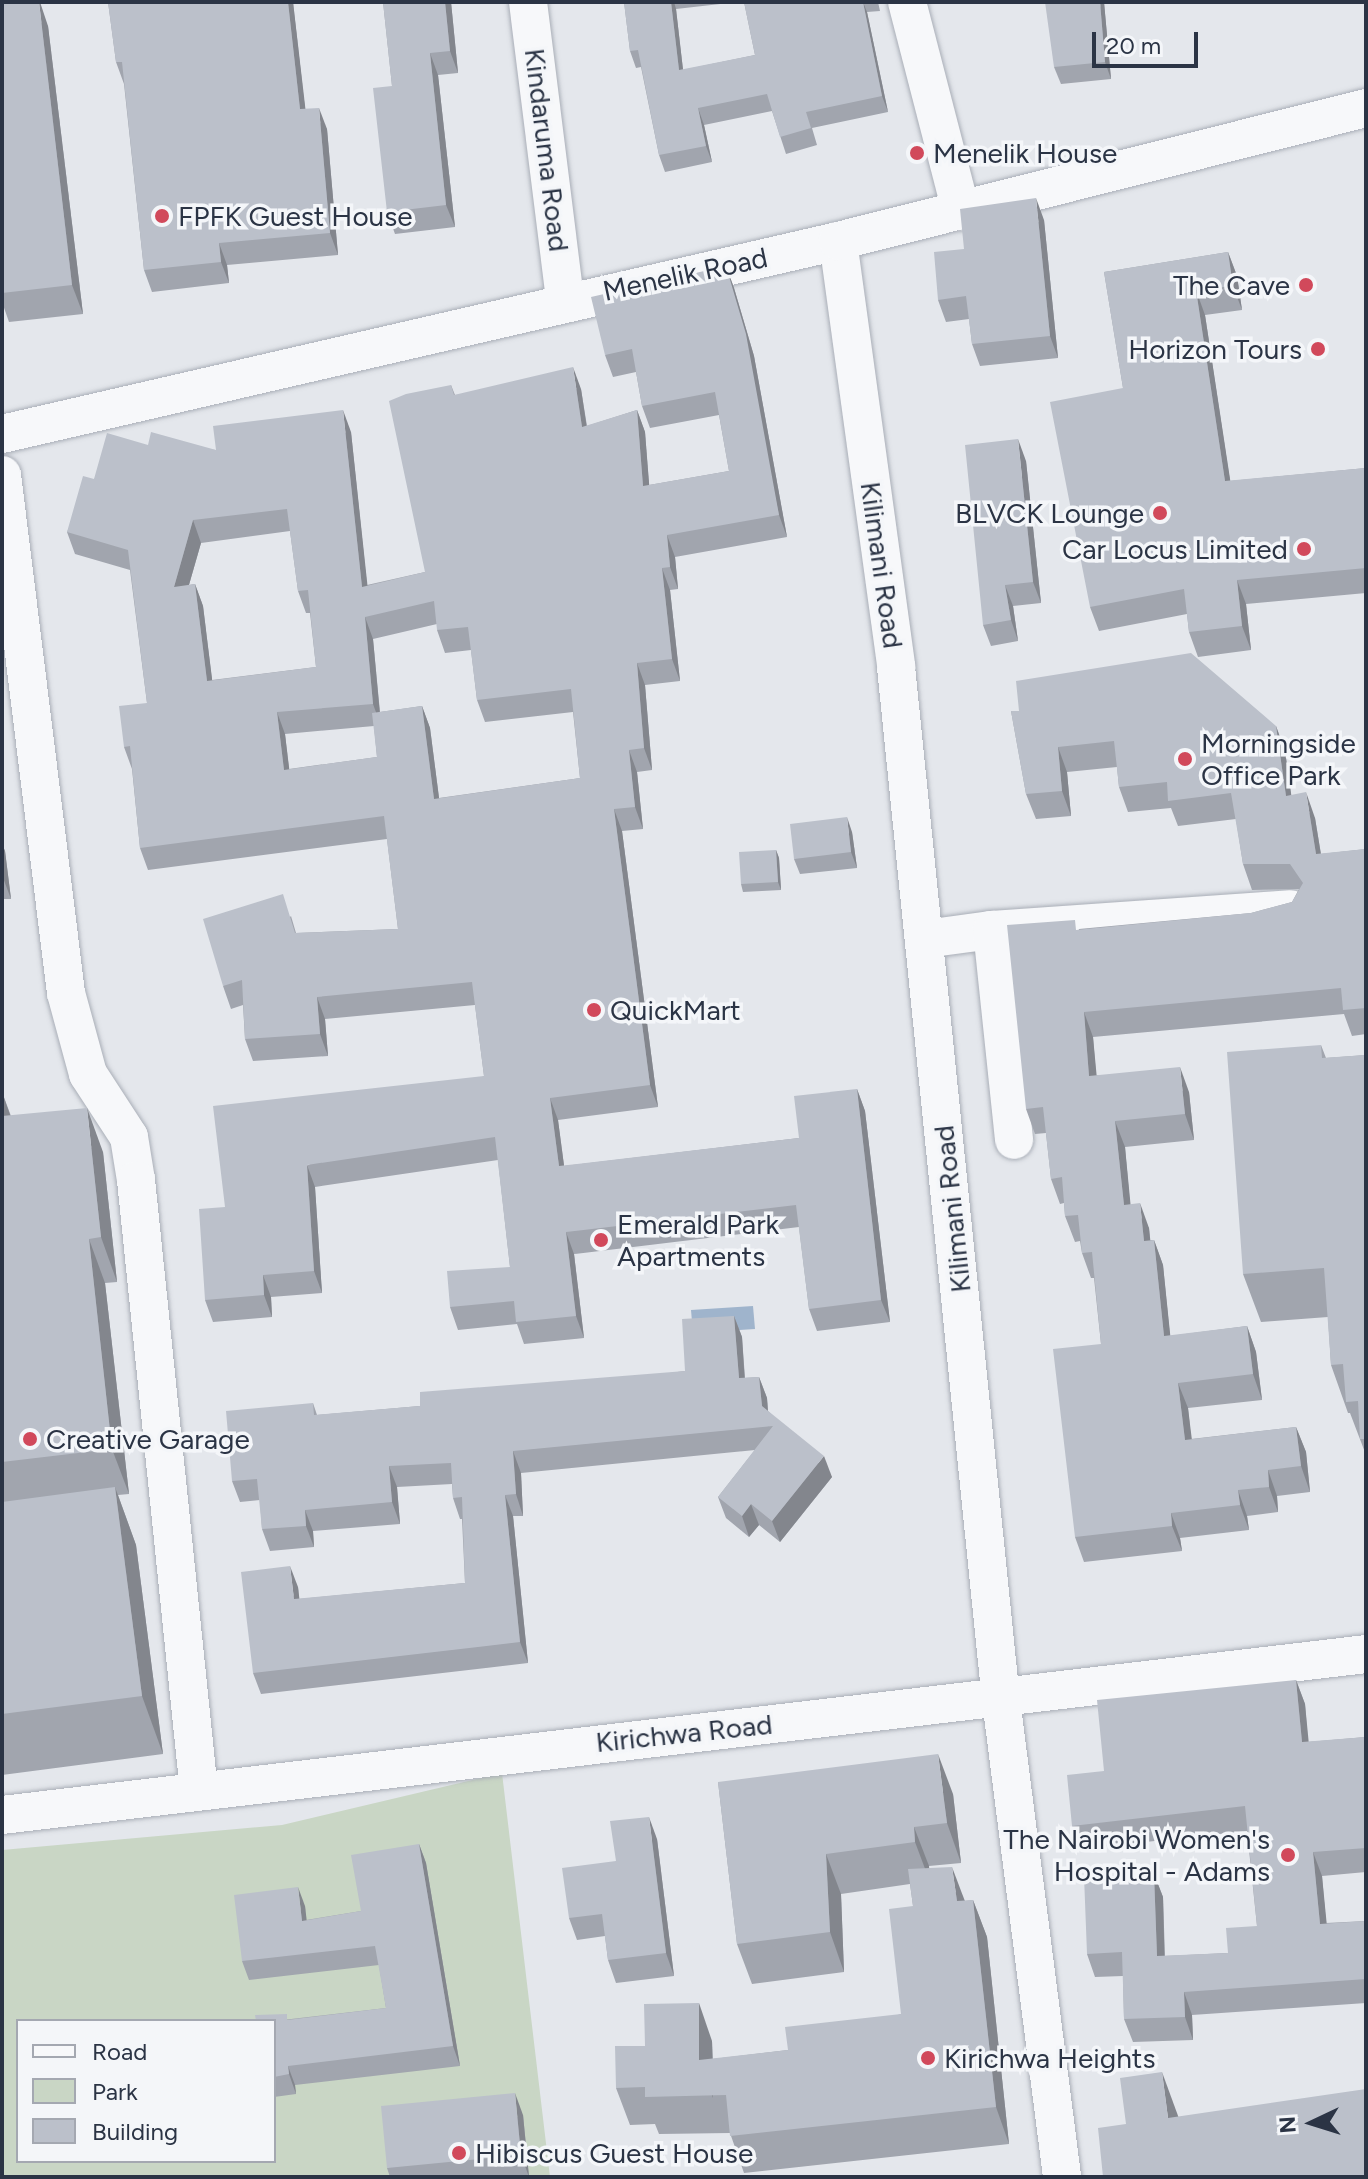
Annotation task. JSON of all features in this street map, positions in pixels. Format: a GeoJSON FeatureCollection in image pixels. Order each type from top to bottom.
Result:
{"type":"FeatureCollection","features":[{"type":"Feature","properties":{"kind":"street","name":"Kindaruma Road"},"geometry":{"type":"LineString","coordinates":[[528,2],[565,299]]}},
{"type":"Feature","properties":{"kind":"street"},"geometry":{"type":"LineString","coordinates":[[907,2],[961,211]]}},
{"type":"Feature","properties":{"kind":"street","name":"Menelik Road"},"geometry":{"type":"LineString","coordinates":[[2,434],[565,299],[838,241],[1366,108]]}},
{"type":"Feature","properties":{"kind":"street","name":"Kilimani Road"},"geometry":{"type":"LineString","coordinates":[[838,241],[925,939],[1001,1700],[1062,2177]]}},
{"type":"Feature","properties":{"kind":"street"},"geometry":{"type":"LineString","coordinates":[[2,475],[71,1019],[88,1074],[129,1137],[136,1180],[199,1792]]}},
{"type":"Feature","properties":{"kind":"street"},"geometry":{"type":"LineString","coordinates":[[925,939],[992,930],[1290,909]]}},
{"type":"Feature","properties":{"kind":"street"},"geometry":{"type":"LineString","coordinates":[[992,930],[1014,1140]]}},
{"type":"Feature","properties":{"kind":"street","name":"Kirichwa Road"},"geometry":{"type":"LineString","coordinates":[[2,1815],[1001,1700],[1366,1654]]}},
{"type":"Feature","properties":{"kind":"green space"},"geometry":{"type":"Polygon","coordinates":[[[502,1773],[550,2177],[4,2177],[2,1850],[282,1825],[502,1773]]]}},
{"type":"Feature","properties":{"kind":"water"},"geometry":{"type":"Polygon","coordinates":[[[753,1306],[755,1329],[693,1333],[691,1310],[753,1306]]]}},
{"type":"Feature","properties":{"kind":"building"},"geometry":{"type":"Polygon","coordinates":[[[2,2],[39,2],[72,285],[2,293],[2,2]]]}},
{"type":"Feature","properties":{"kind":"building"},"geometry":{"type":"Polygon","coordinates":[[[108,2],[288,2],[300,109],[319,108],[330,233],[219,243],[221,262],[144,270],[122,62],[116,62],[108,2]]]}},
{"type":"Feature","properties":{"kind":"building"},"geometry":{"type":"Polygon","coordinates":[[[383,2],[445,2],[450,51],[430,53],[446,205],[387,212],[373,88],[392,86],[383,2]]]}},
{"type":"Feature","properties":{"kind":"building"},"geometry":{"type":"Polygon","coordinates":[[[624,2],[671,2],[679,70],[755,55],[744,2],[863,2],[882,96],[806,112],[811,128],[780,137],[767,94],[698,108],[706,146],[659,155],[638,50],[630,51],[624,2]]]}},
{"type":"Feature","properties":{"kind":"building"},"geometry":{"type":"Polygon","coordinates":[[[1045,2],[1100,2],[1105,62],[1054,67],[1045,2]]]}},
{"type":"Feature","properties":{"kind":"building"},"geometry":{"type":"Polygon","coordinates":[[[1036,198],[1050,336],[972,344],[966,296],[938,300],[934,252],[964,249],[960,209],[1036,198]]]}},
{"type":"Feature","properties":{"kind":"building"},"geometry":{"type":"Polygon","coordinates":[[[1228,252],[1233,286],[1196,290],[1225,481],[1366,468],[1366,568],[1237,580],[1242,626],[1189,632],[1184,589],[1090,607],[1050,402],[1123,388],[1104,272],[1228,252]]]}},
{"type":"Feature","properties":{"kind":"building"},"geometry":{"type":"Polygon","coordinates":[[[726,266],[746,334],[779,515],[667,535],[670,567],[662,568],[672,659],[637,663],[644,748],[629,750],[635,807],[614,809],[650,1085],[550,1098],[559,1166],[799,1138],[794,1096],[857,1089],[881,1300],[809,1309],[796,1205],[566,1232],[576,1316],[516,1322],[514,1301],[450,1307],[447,1271],[510,1267],[495,1137],[307,1165],[314,1271],[263,1275],[264,1295],[205,1300],[199,1209],[225,1207],[213,1106],[484,1076],[472,982],[317,997],[320,1034],[245,1039],[242,980],[223,986],[203,919],[283,894],[295,933],[398,929],[384,816],[140,848],[130,746],[124,747],[119,706],[147,703],[128,550],[67,532],[83,476],[94,479],[107,433],[148,445],[151,432],[216,450],[213,426],[343,410],[362,587],[425,572],[389,401],[406,394],[451,385],[454,395],[573,367],[582,427],[637,410],[643,486],[729,471],[715,392],[642,406],[632,349],[605,355],[591,297],[726,266]],[[287,509],[193,520],[174,587],[195,584],[207,681],[316,667],[308,590],[298,591],[287,509]],[[434,601],[365,617],[373,704],[277,712],[284,770],[377,757],[372,713],[422,706],[434,799],[580,778],[571,689],[477,700],[468,627],[437,630],[434,601]]]}},
{"type":"Feature","properties":{"kind":"building"},"geometry":{"type":"Polygon","coordinates":[[[1018,439],[1033,582],[1005,585],[1011,620],[983,625],[965,445],[1018,439]]]}},
{"type":"Feature","properties":{"kind":"building"},"geometry":{"type":"Polygon","coordinates":[[[1191,653],[1276,726],[1286,796],[1306,792],[1316,854],[1366,849],[1366,1008],[1343,1010],[1341,988],[1084,1012],[1089,1076],[1180,1067],[1185,1114],[1115,1121],[1124,1205],[1140,1203],[1144,1241],[1154,1240],[1164,1336],[1247,1326],[1253,1374],[1178,1383],[1185,1440],[1296,1427],[1301,1466],[1268,1470],[1269,1487],[1238,1490],[1240,1505],[1171,1513],[1172,1526],[1075,1537],[1053,1349],[1101,1344],[1092,1252],[1082,1253],[1078,1215],[1065,1216],[1062,1177],[1051,1179],[1043,1107],[1026,1109],[1007,925],[1075,920],[1076,930],[1251,913],[1292,902],[1303,883],[1290,864],[1243,864],[1231,793],[1168,801],[1167,782],[1119,787],[1114,741],[1058,747],[1062,791],[1026,794],[1011,711],[1019,711],[1016,681],[1191,653]]]}},
{"type":"Feature","properties":{"kind":"building"},"geometry":{"type":"Polygon","coordinates":[[[847,817],[851,852],[794,859],[790,824],[847,817]]]}},
{"type":"Feature","properties":{"kind":"building"},"geometry":{"type":"Polygon","coordinates":[[[776,850],[778,882],[741,884],[739,852],[776,850]]]}},
{"type":"Feature","properties":{"kind":"building"},"geometry":{"type":"Polygon","coordinates":[[[1321,1045],[1322,1058],[1366,1055],[1366,1439],[1360,1439],[1358,1401],[1346,1402],[1343,1364],[1331,1365],[1324,1268],[1243,1274],[1227,1052],[1321,1045]]]}},
{"type":"Feature","properties":{"kind":"building"},"geometry":{"type":"Polygon","coordinates":[[[87,1108],[101,1237],[89,1239],[112,1449],[2,1462],[2,1116],[87,1108]]]}},
{"type":"Feature","properties":{"kind":"building"},"geometry":{"type":"Polygon","coordinates":[[[734,1316],[739,1378],[759,1377],[762,1406],[824,1456],[772,1521],[751,1504],[742,1516],[718,1497],[773,1426],[513,1451],[516,1494],[505,1495],[520,1642],[253,1673],[241,1572],[290,1566],[294,1599],[465,1583],[462,1497],[453,1498],[451,1463],[389,1466],[392,1502],[305,1510],[306,1526],[262,1529],[257,1479],[232,1481],[226,1411],[313,1403],[314,1415],[420,1406],[420,1392],[685,1371],[682,1319],[734,1316]]]}},
{"type":"Feature","properties":{"kind":"building"},"geometry":{"type":"Polygon","coordinates":[[[115,1487],[142,1696],[2,1714],[2,1502],[115,1487]]]}},
{"type":"Feature","properties":{"kind":"building"},"geometry":{"type":"Polygon","coordinates":[[[1296,1680],[1302,1742],[1366,1737],[1366,1848],[1313,1852],[1320,1924],[1366,1921],[1366,1979],[1184,1992],[1185,2017],[1124,2019],[1122,1952],[1087,1954],[1084,1876],[1154,1874],[1157,1956],[1228,1953],[1226,1928],[1257,1926],[1245,1806],[1072,1826],[1067,1775],[1104,1771],[1097,1700],[1296,1680]]]}},
{"type":"Feature","properties":{"kind":"building"},"geometry":{"type":"Polygon","coordinates":[[[938,1754],[947,1823],[914,1827],[915,1842],[826,1854],[830,1932],[737,1944],[718,1782],[938,1754]]]}},
{"type":"Feature","properties":{"kind":"building"},"geometry":{"type":"Polygon","coordinates":[[[649,1817],[666,1953],[608,1960],[602,1914],[569,1918],[562,1868],[616,1861],[610,1821],[649,1817]]]}},
{"type":"Feature","properties":{"kind":"building"},"geometry":{"type":"Polygon","coordinates":[[[419,1844],[453,2046],[288,2066],[289,2074],[276,2077],[276,2019],[256,2019],[255,2015],[287,2014],[287,2020],[386,2008],[375,1946],[242,1961],[234,1895],[298,1887],[302,1921],[361,1911],[351,1855],[419,1844]]]}},
{"type":"Feature","properties":{"kind":"building"},"geometry":{"type":"Polygon","coordinates":[[[952,1867],[957,1901],[973,1900],[996,2107],[730,2136],[726,2095],[645,2097],[645,2087],[616,2088],[615,2046],[645,2046],[644,2004],[699,2003],[699,2060],[788,2050],[785,2027],[901,2014],[889,1909],[913,1906],[908,1869],[952,1867]]]}},
{"type":"Feature","properties":{"kind":"building"},"geometry":{"type":"Polygon","coordinates":[[[1162,2072],[1168,2118],[1366,2089],[1366,2177],[1103,2177],[1098,2128],[1126,2124],[1120,2078],[1162,2072]]]}},
{"type":"Feature","properties":{"kind":"building","name":"Hibiscus Guest House"},"geometry":{"type":"Polygon","coordinates":[[[515,2093],[521,2155],[387,2168],[381,2106],[515,2093]]]}},
{"type":"Feature","properties":{"kind":"place","name":"Menelik House"},"geometry":{"type":"Point","coordinates":[917,153]}},
{"type":"Feature","properties":{"kind":"place","name":"FPFK Guest House"},"geometry":{"type":"Point","coordinates":[162,216]}},
{"type":"Feature","properties":{"kind":"place","name":"The Cave"},"geometry":{"type":"Point","coordinates":[1306,285]}},
{"type":"Feature","properties":{"kind":"place","name":"Horizon Tours"},"geometry":{"type":"Point","coordinates":[1318,349]}},
{"type":"Feature","properties":{"kind":"place","name":"BLVCK Lounge"},"geometry":{"type":"Point","coordinates":[1160,513]}},
{"type":"Feature","properties":{"kind":"place","name":"Car Locus Limited"},"geometry":{"type":"Point","coordinates":[1304,549]}},
{"type":"Feature","properties":{"kind":"place","name":"Morningside Office Park"},"geometry":{"type":"Point","coordinates":[1185,759]}},
{"type":"Feature","properties":{"kind":"place","name":"QuickMart"},"geometry":{"type":"Point","coordinates":[594,1010]}},
{"type":"Feature","properties":{"kind":"place","name":"Emerald Park Apartments"},"geometry":{"type":"Point","coordinates":[601,1240]}},
{"type":"Feature","properties":{"kind":"place","name":"Creative Garage"},"geometry":{"type":"Point","coordinates":[30,1439]}},
{"type":"Feature","properties":{"kind":"place","name":"The Nairobi Women's Hospital - Adams"},"geometry":{"type":"Point","coordinates":[1288,1855]}},
{"type":"Feature","properties":{"kind":"place","name":"Kirichwa Heights"},"geometry":{"type":"Point","coordinates":[928,2058]}},
{"type":"Feature","properties":{"kind":"place","name":"Hibiscus Guest House"},"geometry":{"type":"Point","coordinates":[459,2153]}}]}
